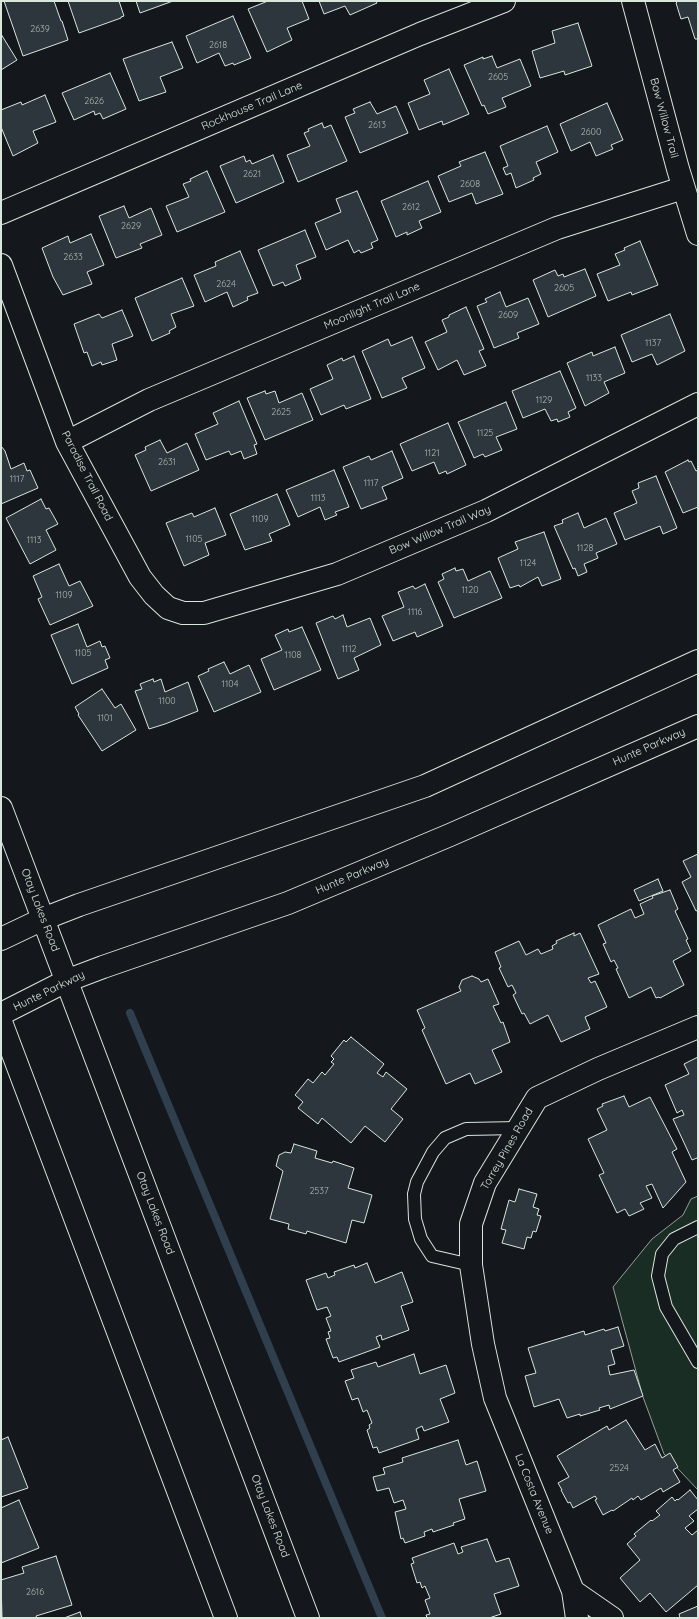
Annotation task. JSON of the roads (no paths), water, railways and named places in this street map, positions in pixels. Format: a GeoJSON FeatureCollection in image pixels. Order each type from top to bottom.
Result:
{"type":"FeatureCollection","features":[{"type":"Feature","properties":{"kind":"street","name":"Rockhouse Trail Lane"},"geometry":{"type":"LineString","coordinates":[[1,213],[420,34],[504,1]]}},
{"type":"Feature","properties":{"kind":"street","name":"Bow Willow Trail"},"geometry":{"type":"LineString","coordinates":[[633,1],[683,188],[698,234]]}},
{"type":"Feature","properties":{"kind":"street","name":"Moonlight Trail Lane"},"geometry":{"type":"LineString","coordinates":[[67,442],[156,397],[557,228],[683,188]]}},
{"type":"Feature","properties":{"kind":"street","name":"Paradise Trail Road"},"geometry":{"type":"LineString","coordinates":[[1,264],[67,442],[140,577],[154,595],[168,608]]}},
{"type":"Feature","properties":{"kind":"street","name":"Bow Willow Trail Way"},"geometry":{"type":"LineString","coordinates":[[168,608],[183,613],[204,613],[337,574],[486,511],[698,404]]}},
{"type":"Feature","properties":{"kind":"street"},"geometry":{"type":"LineString","coordinates":[[1,940],[43,919],[425,786],[698,661]]}},
{"type":"Feature","properties":{"kind":"street","name":"Hunte Parkway"},"geometry":{"type":"LineString","coordinates":[[1,1014],[66,981],[120,960],[288,903],[450,835],[698,726]]}},
{"type":"Feature","properties":{"kind":"street","name":"Otay Lakes Road"},"geometry":{"type":"LineString","coordinates":[[1,808],[308,1618]]}},
{"type":"Feature","properties":{"kind":"street"},"geometry":{"type":"LineString","coordinates":[[1,1022],[226,1618]]}},
{"type":"Feature","properties":{"kind":"street","name":"Torrey Pines Road"},"geometry":{"type":"LineString","coordinates":[[494,1398],[483,1344],[471,1265],[471,1224],[485,1183],[537,1098],[598,1069],[698,1027]]}},
{"type":"Feature","properties":{"kind":"street","name":"La Costa Avenue"},"geometry":{"type":"LineString","coordinates":[[494,1398],[573,1591],[577,1618]]}},
{"type":"Feature","properties":{"kind":"street"},"geometry":{"type":"LineString","coordinates":[[573,1591],[612,1618]]}},
{"type":"Feature","properties":{"kind":"lane"},"geometry":{"type":"LineString","coordinates":[[471,1265],[432,1256],[421,1239],[415,1219],[414,1194],[417,1182],[433,1152],[445,1138],[466,1129],[518,1128]]}},
{"type":"Feature","properties":{"kind":"lane"},"geometry":{"type":"LineString","coordinates":[[698,1227],[674,1239],[662,1254],[658,1276],[666,1307],[698,1362]]}},
{"type":"Feature","properties":{"kind":"waterway"},"geometry":{"type":"LineString","coordinates":[[130,1013],[382,1618]]}}]}
